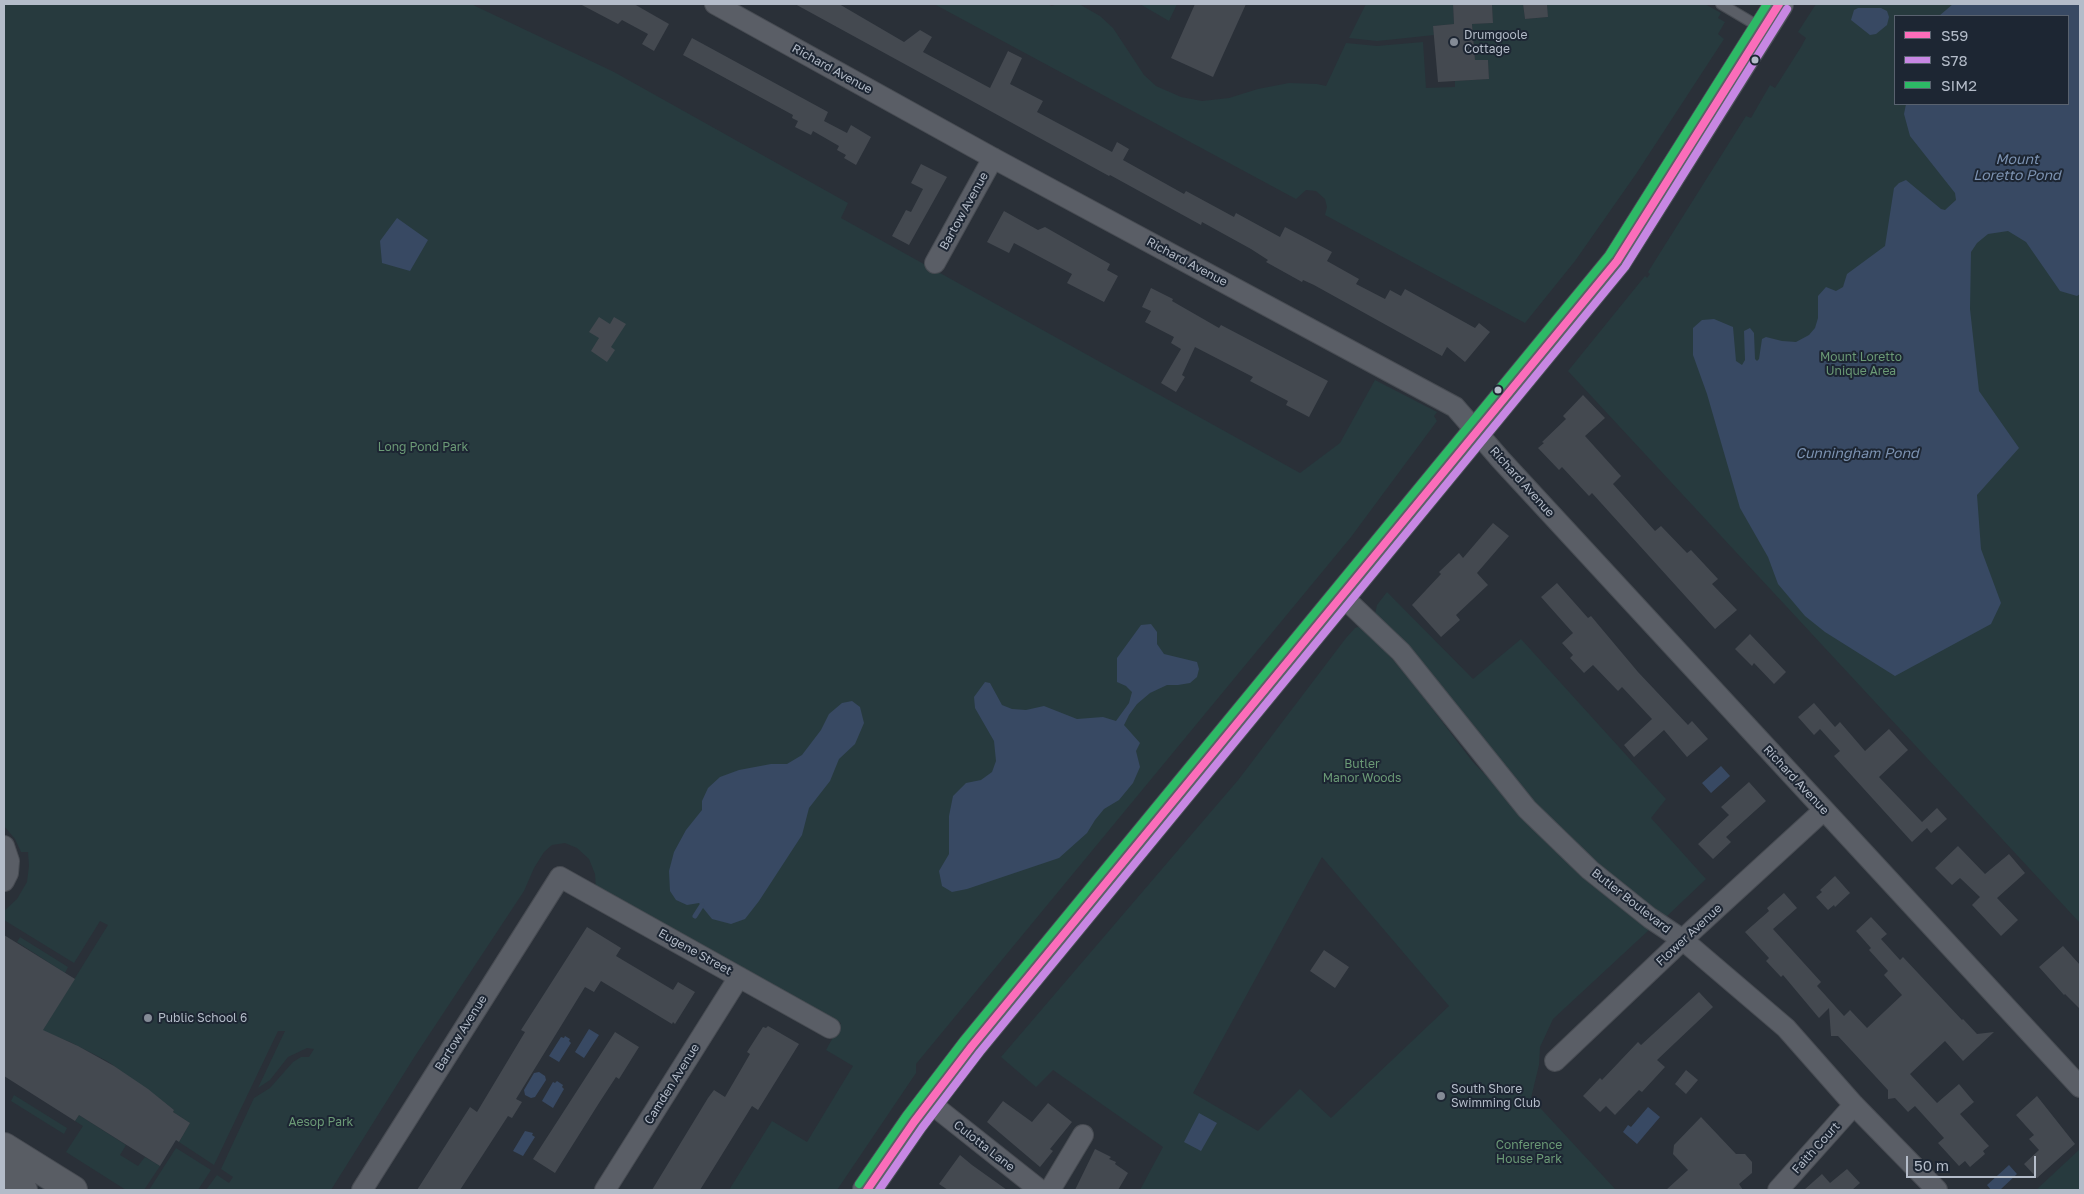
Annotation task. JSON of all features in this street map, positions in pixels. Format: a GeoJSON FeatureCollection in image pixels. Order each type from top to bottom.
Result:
{"type":"FeatureCollection","features":[{"type":"Feature","properties":{"kind":"main road"},"geometry":{"type":"LineString","coordinates":[[867,1190],[928,1102],[972,1046],[1617,261],[1779,4]]}},
{"type":"Feature","properties":{"kind":"street","name":"Richard Avenue"},"geometry":{"type":"LineString","coordinates":[[715,4],[993,158],[1448,403],[1463,414],[1501,460],[2080,1087]]}},
{"type":"Feature","properties":{"kind":"street","name":"Bartow Avenue"},"geometry":{"type":"LineString","coordinates":[[935,264],[993,158]]}},
{"type":"Feature","properties":{"kind":"street","name":"Butler Boulevard"},"geometry":{"type":"LineString","coordinates":[[1342,596],[1401,652],[1527,809],[1590,870],[1650,918],[1683,940],[1786,1028],[1854,1105],[1937,1190]]}},
{"type":"Feature","properties":{"kind":"street","name":"Flower Avenue"},"geometry":{"type":"LineString","coordinates":[[1555,1061],[1824,810]]}},
{"type":"Feature","properties":{"kind":"street"},"geometry":{"type":"LineString","coordinates":[[4,846],[9,862],[8,873],[4,881]]}},
{"type":"Feature","properties":{"kind":"street","name":"Bartow Avenue"},"geometry":{"type":"LineString","coordinates":[[362,1190],[560,877]]}},
{"type":"Feature","properties":{"kind":"street","name":"Eugene Street"},"geometry":{"type":"LineString","coordinates":[[560,877],[830,1028]]}},
{"type":"Feature","properties":{"kind":"street","name":"Camden Avenue"},"geometry":{"type":"LineString","coordinates":[[605,1190],[739,977]]}},
{"type":"Feature","properties":{"kind":"street","name":"Culotta Lane"},"geometry":{"type":"LineString","coordinates":[[928,1102],[1040,1190]]}},
{"type":"Feature","properties":{"kind":"street","name":"Faith Court"},"geometry":{"type":"LineString","coordinates":[[1778,1190],[1854,1105]]}},
{"type":"Feature","properties":{"kind":"street"},"geometry":{"type":"LineString","coordinates":[[1050,1190],[1083,1135]]}},
{"type":"Feature","properties":{"kind":"street"},"geometry":{"type":"LineString","coordinates":[[4,1147],[73,1190]]}},
{"type":"Feature","properties":{"kind":"street"},"geometry":{"type":"LineString","coordinates":[[4,1178],[23,1190]]}},
{"type":"Feature","properties":{"kind":"lane"},"geometry":{"type":"LineString","coordinates":[[1721,4],[1763,29]]}},
{"type":"Feature","properties":{"kind":"green space","name":"Long Pond Park"},"geometry":{"type":"Polygon","coordinates":[[[4,4],[471,4],[614,72],[848,203],[841,218],[1300,473],[1340,443],[1375,380],[1437,412],[1434,416],[1437,421],[1351,537],[916,1064],[916,1073],[837,1190],[729,1190],[772,1121],[807,1142],[853,1066],[826,1050],[841,1023],[596,889],[595,874],[589,859],[577,848],[565,843],[552,845],[544,852],[534,868],[524,891],[415,1056],[331,1190],[206,1190],[217,1175],[229,1183],[233,1177],[221,1169],[254,1098],[270,1088],[293,1062],[301,1057],[309,1057],[314,1049],[307,1048],[288,1057],[270,1080],[258,1088],[285,1031],[278,1031],[214,1165],[179,1142],[190,1123],[173,1112],[174,1110],[107,1061],[70,1042],[42,1031],[108,925],[100,921],[74,963],[4,920],[4,911],[17,899],[27,882],[29,866],[28,852],[21,852],[15,839],[4,826],[4,4]]]}},
{"type":"Feature","properties":{"kind":"green space"},"geometry":{"type":"Polygon","coordinates":[[[934,4],[1046,4],[1052,6],[1057,4],[1079,4],[1100,16],[1113,28],[1144,75],[1156,86],[1181,97],[1202,101],[1229,98],[1258,89],[1289,83],[1326,86],[1346,43],[1377,46],[1423,42],[1426,88],[1455,87],[1455,81],[1489,79],[1488,60],[1475,60],[1472,24],[1493,23],[1492,4],[1523,4],[1525,19],[1548,17],[1547,4],[1705,4],[1721,13],[1718,18],[1725,22],[1718,34],[1724,39],[1636,174],[1575,261],[1525,323],[1325,215],[1327,207],[1325,199],[1316,191],[1306,190],[1296,199],[934,4]]]}},
{"type":"Feature","properties":{"kind":"green space"},"geometry":{"type":"Polygon","coordinates":[[[1140,4],[1177,4],[1169,21],[1140,4]]]}},
{"type":"Feature","properties":{"kind":"green space"},"geometry":{"type":"Polygon","coordinates":[[[1366,4],[1453,4],[1454,24],[1433,26],[1434,35],[1377,41],[1349,38],[1366,4]]]}},
{"type":"Feature","properties":{"kind":"green space","name":"Mount Loretto Unique Area"},"geometry":{"type":"Polygon","coordinates":[[[1816,4],[2080,4],[2080,923],[1568,371],[1645,276],[1647,278],[1650,274],[1648,272],[1746,116],[1751,118],[1770,85],[1775,88],[1806,38],[1798,32],[1816,4]]]}},
{"type":"Feature","properties":{"kind":"green space"},"geometry":{"type":"Polygon","coordinates":[[[1387,592],[1473,679],[1521,639],[1666,799],[1651,818],[1706,879],[1666,917],[1649,909],[1537,811],[1375,614],[1377,605],[1387,592]]]}},
{"type":"Feature","properties":{"kind":"green space","name":"Butler Manor Woods"},"geometry":{"type":"Polygon","coordinates":[[[1361,626],[1367,629],[1415,686],[1472,761],[1590,884],[1650,929],[1553,1019],[1540,1047],[1539,1065],[1531,1098],[1616,1190],[1140,1190],[1163,1147],[1053,1070],[1036,1087],[1001,1057],[1239,779],[1355,628],[1361,626]],[[1322,857],[1193,1093],[1258,1131],[1300,1089],[1331,1118],[1449,1006],[1322,857]]]}},
{"type":"Feature","properties":{"kind":"green space"},"geometry":{"type":"Polygon","coordinates":[[[20,937],[68,967],[65,973],[17,942],[20,937]]]}},
{"type":"Feature","properties":{"kind":"green space"},"geometry":{"type":"Polygon","coordinates":[[[14,1095],[67,1128],[64,1134],[11,1101],[14,1095]]]}},
{"type":"Feature","properties":{"kind":"green space"},"geometry":{"type":"Polygon","coordinates":[[[79,1115],[126,1145],[120,1155],[138,1166],[145,1157],[160,1166],[144,1190],[126,1190],[66,1152],[83,1126],[75,1121],[79,1115]]]}},
{"type":"Feature","properties":{"kind":"green space"},"geometry":{"type":"Polygon","coordinates":[[[176,1148],[211,1170],[198,1190],[149,1190],[176,1148]]]}},
{"type":"Feature","properties":{"kind":"green space"},"geometry":{"type":"Polygon","coordinates":[[[2080,1149],[2080,1190],[2036,1190],[2080,1149]]]}},
{"type":"Feature","properties":{"kind":"water","name":"Cunningham Pond"},"geometry":{"type":"Polygon","coordinates":[[[1953,4],[2080,4],[2080,294],[2077,296],[2060,291],[2026,242],[2008,231],[1988,234],[1977,243],[1971,252],[1970,309],[1979,391],[2019,448],[1977,495],[1981,549],[2001,603],[1991,624],[1895,676],[1825,632],[1805,616],[1778,584],[1768,557],[1740,508],[1707,394],[1693,355],[1693,328],[1702,320],[1714,319],[1733,327],[1736,361],[1742,365],[1745,360],[1744,331],[1750,328],[1754,333],[1755,359],[1757,361],[1759,359],[1762,339],[1766,337],[1796,342],[1809,335],[1815,328],[1818,318],[1818,296],[1826,287],[1836,291],[1843,287],[1847,274],[1885,246],[1894,188],[1899,183],[1906,180],[1941,209],[1945,210],[1956,200],[1955,193],[1910,136],[1904,114],[1906,105],[2069,105],[2069,15],[1940,15],[1953,4]]]}},
{"type":"Feature","properties":{"kind":"water"},"geometry":{"type":"Polygon","coordinates":[[[1858,8],[1881,8],[1887,11],[1889,17],[1887,25],[1876,34],[1870,35],[1851,20],[1854,10],[1858,8]]]}},
{"type":"Feature","properties":{"kind":"water"},"geometry":{"type":"Polygon","coordinates":[[[397,218],[428,240],[410,271],[382,263],[380,241],[397,218]]]}},
{"type":"Feature","properties":{"kind":"water"},"geometry":{"type":"Polygon","coordinates":[[[1151,624],[1157,632],[1157,644],[1164,654],[1197,662],[1199,669],[1197,677],[1190,683],[1167,685],[1150,693],[1137,704],[1129,715],[1124,725],[1140,743],[1136,751],[1140,767],[1133,783],[1119,800],[1104,809],[1087,833],[1059,858],[967,889],[952,892],[942,886],[939,871],[949,854],[949,816],[953,796],[966,783],[981,780],[992,772],[996,761],[994,741],[975,708],[974,697],[985,682],[990,683],[1002,705],[1012,709],[1026,710],[1044,706],[1077,719],[1103,717],[1116,721],[1129,703],[1132,692],[1126,686],[1117,682],[1117,658],[1141,625],[1151,624]]]}},
{"type":"Feature","properties":{"kind":"water"},"geometry":{"type":"Polygon","coordinates":[[[852,701],[860,707],[864,723],[855,744],[839,759],[830,781],[809,808],[802,835],[745,919],[731,924],[712,919],[699,903],[687,905],[676,900],[670,891],[669,871],[674,852],[686,830],[702,810],[702,801],[708,788],[720,777],[739,770],[771,764],[787,764],[802,755],[821,730],[829,714],[842,703],[852,701]]]}},
{"type":"Feature","properties":{"kind":"water"},"geometry":{"type":"Polygon","coordinates":[[[1721,766],[1730,776],[1711,793],[1702,783],[1721,766]]]}},
{"type":"Feature","properties":{"kind":"water"},"geometry":{"type":"Polygon","coordinates":[[[589,1029],[599,1035],[584,1058],[575,1052],[589,1029]]]}},
{"type":"Feature","properties":{"kind":"water"},"geometry":{"type":"Polygon","coordinates":[[[565,1036],[570,1039],[571,1043],[559,1062],[549,1056],[561,1037],[564,1038],[565,1036]]]}},
{"type":"Feature","properties":{"kind":"water"},"geometry":{"type":"Polygon","coordinates":[[[539,1072],[545,1076],[546,1080],[535,1097],[531,1098],[525,1095],[524,1090],[534,1073],[539,1072]]]}},
{"type":"Feature","properties":{"kind":"water"},"geometry":{"type":"Polygon","coordinates":[[[557,1081],[563,1085],[564,1089],[553,1108],[542,1101],[553,1082],[557,1081]]]}},
{"type":"Feature","properties":{"kind":"water"},"geometry":{"type":"Polygon","coordinates":[[[1648,1107],[1660,1117],[1637,1144],[1623,1132],[1628,1125],[1631,1127],[1648,1107]]]}},
{"type":"Feature","properties":{"kind":"water"},"geometry":{"type":"Polygon","coordinates":[[[1199,1113],[1217,1123],[1201,1151],[1184,1142],[1199,1113]]]}},
{"type":"Feature","properties":{"kind":"water"},"geometry":{"type":"Polygon","coordinates":[[[525,1131],[533,1133],[532,1135],[535,1137],[523,1156],[513,1151],[525,1131]]]}},
{"type":"Feature","properties":{"kind":"water"},"geometry":{"type":"Polygon","coordinates":[[[2009,1165],[2017,1174],[2000,1190],[1991,1190],[1987,1185],[2009,1165]]]}},
{"type":"Feature","properties":{"kind":"building"},"geometry":{"type":"Polygon","coordinates":[[[580,4],[634,4],[669,24],[654,51],[642,44],[648,34],[622,20],[618,24],[580,4]]]}},
{"type":"Feature","properties":{"kind":"building"},"geometry":{"type":"Polygon","coordinates":[[[795,4],[839,4],[904,42],[920,30],[932,37],[923,52],[990,88],[1008,51],[1022,58],[1010,84],[1043,101],[1037,112],[1112,152],[1117,142],[1129,149],[1123,160],[1184,194],[1186,191],[1234,217],[1236,213],[1280,237],[1285,227],[1332,252],[1327,261],[1359,279],[1356,284],[1385,299],[1390,290],[1401,296],[1405,289],[1475,328],[1479,323],[1490,332],[1465,362],[1447,347],[1442,356],[1314,285],[1303,280],[1302,282],[1266,262],[1268,260],[1251,249],[1202,222],[1201,225],[1109,176],[795,4]]]}},
{"type":"Feature","properties":{"kind":"building"},"geometry":{"type":"Polygon","coordinates":[[[1195,4],[1246,4],[1213,77],[1171,58],[1195,4]]]}},
{"type":"Feature","properties":{"kind":"building","name":"Drumgoole Cottage"},"geometry":{"type":"Polygon","coordinates":[[[1453,4],[1492,4],[1493,23],[1472,24],[1475,60],[1488,60],[1489,79],[1438,82],[1433,26],[1454,24],[1453,4]]]}},
{"type":"Feature","properties":{"kind":"building"},"geometry":{"type":"Polygon","coordinates":[[[1523,4],[1547,4],[1548,17],[1525,19],[1523,4]]]}},
{"type":"Feature","properties":{"kind":"building"},"geometry":{"type":"Polygon","coordinates":[[[692,38],[828,112],[824,121],[847,133],[851,125],[871,137],[856,165],[844,158],[846,155],[837,150],[839,146],[813,131],[811,135],[795,127],[798,121],[792,118],[793,115],[683,55],[692,38]]]}},
{"type":"Feature","properties":{"kind":"building"},"geometry":{"type":"Polygon","coordinates":[[[921,164],[947,177],[909,245],[892,236],[906,210],[911,212],[923,189],[911,183],[921,164]]]}},
{"type":"Feature","properties":{"kind":"building"},"geometry":{"type":"Polygon","coordinates":[[[1004,211],[1038,230],[1045,227],[1110,264],[1107,270],[1118,276],[1104,302],[1067,283],[1072,274],[1014,243],[1009,253],[987,242],[1004,211]]]}},
{"type":"Feature","properties":{"kind":"building"},"geometry":{"type":"Polygon","coordinates":[[[1151,288],[1173,299],[1172,301],[1219,328],[1221,325],[1328,381],[1309,417],[1286,405],[1288,401],[1250,381],[1253,377],[1195,347],[1182,375],[1185,377],[1176,392],[1161,383],[1181,349],[1171,343],[1174,337],[1145,322],[1151,311],[1142,307],[1151,288]]]}},
{"type":"Feature","properties":{"kind":"building"},"geometry":{"type":"Polygon","coordinates":[[[599,317],[610,324],[614,317],[626,324],[611,347],[615,350],[607,362],[591,351],[599,338],[589,332],[599,317]]]}},
{"type":"Feature","properties":{"kind":"building"},"geometry":{"type":"Polygon","coordinates":[[[1583,395],[1605,418],[1585,436],[1621,476],[1613,484],[1655,531],[1661,526],[1687,553],[1691,550],[1718,579],[1712,584],[1737,610],[1715,629],[1592,493],[1589,496],[1562,467],[1559,470],[1538,448],[1566,419],[1563,416],[1583,395]]]}},
{"type":"Feature","properties":{"kind":"building"},"geometry":{"type":"Polygon","coordinates":[[[1493,523],[1509,536],[1477,573],[1488,585],[1456,615],[1460,620],[1441,637],[1412,605],[1441,574],[1439,572],[1459,553],[1463,558],[1493,523]]]}},
{"type":"Feature","properties":{"kind":"building"},"geometry":{"type":"Polygon","coordinates":[[[1557,583],[1588,618],[1591,616],[1638,672],[1688,725],[1692,721],[1708,739],[1687,757],[1664,730],[1634,757],[1624,745],[1652,719],[1622,687],[1618,691],[1593,665],[1584,673],[1570,658],[1573,655],[1562,643],[1573,633],[1541,597],[1557,583]]]}},
{"type":"Feature","properties":{"kind":"building"},"geometry":{"type":"Polygon","coordinates":[[[1750,634],[1786,672],[1774,684],[1754,663],[1752,666],[1735,649],[1750,634]]]}},
{"type":"Feature","properties":{"kind":"building"},"geometry":{"type":"Polygon","coordinates":[[[1814,703],[1835,727],[1840,722],[1865,751],[1889,729],[1908,750],[1879,777],[1922,822],[1937,808],[1947,819],[1931,833],[1927,828],[1912,842],[1834,756],[1840,751],[1820,729],[1814,735],[1798,717],[1814,703]]]}},
{"type":"Feature","properties":{"kind":"building"},"geometry":{"type":"Polygon","coordinates":[[[1749,782],[1766,801],[1726,837],[1731,842],[1713,859],[1698,844],[1729,815],[1721,807],[1749,782]]]}},
{"type":"Feature","properties":{"kind":"building"},"geometry":{"type":"Polygon","coordinates":[[[1958,846],[1985,874],[2009,854],[2025,873],[1997,898],[2018,920],[2001,936],[1972,905],[1980,897],[1960,878],[1952,885],[1935,868],[1958,846]]]}},
{"type":"Feature","properties":{"kind":"building"},"geometry":{"type":"Polygon","coordinates":[[[1835,876],[1850,893],[1835,907],[1834,905],[1828,910],[1816,897],[1822,892],[1820,890],[1835,876]]]}},
{"type":"Feature","properties":{"kind":"building"},"geometry":{"type":"Polygon","coordinates":[[[1784,893],[1797,908],[1773,929],[1821,982],[1817,986],[1844,1016],[1850,1010],[1867,1028],[1902,995],[1884,975],[1888,971],[1869,950],[1871,948],[1856,931],[1871,917],[1887,934],[1881,939],[1900,960],[1903,957],[1962,1020],[1977,1034],[1994,1032],[1963,1061],[1945,1041],[1910,1074],[1937,1103],[1959,1084],[1974,1102],[1960,1114],[1989,1146],[1983,1151],[1985,1154],[1970,1167],[1965,1161],[1959,1166],[1938,1143],[1944,1138],[1915,1106],[1908,1112],[1895,1098],[1888,1099],[1888,1090],[1838,1036],[1831,1036],[1829,1008],[1819,1018],[1783,975],[1781,977],[1766,961],[1769,958],[1745,932],[1769,911],[1767,908],[1784,893]]]}},
{"type":"Feature","properties":{"kind":"building"},"geometry":{"type":"Polygon","coordinates":[[[587,927],[621,948],[616,956],[673,990],[678,982],[695,992],[675,1024],[673,1022],[672,1024],[601,981],[594,992],[585,987],[516,1099],[522,1102],[512,1118],[508,1116],[460,1190],[417,1190],[470,1107],[477,1112],[525,1032],[521,1030],[587,927]]]}},
{"type":"Feature","properties":{"kind":"building"},"geometry":{"type":"Polygon","coordinates":[[[4,935],[75,979],[43,1030],[78,1046],[114,1066],[148,1089],[174,1110],[173,1112],[190,1123],[179,1142],[176,1140],[160,1166],[79,1115],[75,1121],[4,1076],[4,935]]]}},
{"type":"Feature","properties":{"kind":"building"},"geometry":{"type":"Polygon","coordinates":[[[2063,946],[2080,965],[2080,1009],[2064,995],[2039,967],[2063,946]]]}},
{"type":"Feature","properties":{"kind":"building"},"geometry":{"type":"Polygon","coordinates":[[[1324,950],[1349,967],[1335,988],[1310,971],[1324,950]]]}},
{"type":"Feature","properties":{"kind":"building"},"geometry":{"type":"Polygon","coordinates":[[[1699,992],[1713,1007],[1657,1060],[1665,1067],[1642,1092],[1639,1090],[1615,1115],[1606,1106],[1600,1112],[1583,1096],[1600,1078],[1602,1080],[1638,1042],[1641,1045],[1699,992]]]}},
{"type":"Feature","properties":{"kind":"building"},"geometry":{"type":"Polygon","coordinates":[[[768,1026],[799,1044],[758,1110],[752,1106],[700,1190],[652,1190],[708,1098],[714,1090],[725,1097],[750,1054],[747,1052],[763,1027],[766,1028],[768,1026]]]}},
{"type":"Feature","properties":{"kind":"building"},"geometry":{"type":"Polygon","coordinates":[[[615,1032],[639,1047],[619,1079],[616,1077],[555,1173],[533,1159],[615,1032]]]}},
{"type":"Feature","properties":{"kind":"building"},"geometry":{"type":"Polygon","coordinates":[[[1686,1070],[1698,1080],[1686,1094],[1675,1084],[1686,1070]]]}},
{"type":"Feature","properties":{"kind":"building"},"geometry":{"type":"Polygon","coordinates":[[[2037,1096],[2075,1144],[2037,1178],[2024,1164],[2039,1150],[2029,1139],[2034,1135],[2016,1115],[2037,1096]]]}},
{"type":"Feature","properties":{"kind":"building"},"geometry":{"type":"Polygon","coordinates":[[[1003,1101],[1032,1122],[1048,1103],[1072,1122],[1050,1149],[1053,1151],[1040,1167],[987,1122],[1003,1101]]]}},
{"type":"Feature","properties":{"kind":"building"},"geometry":{"type":"Polygon","coordinates":[[[1701,1117],[1736,1154],[1745,1154],[1752,1162],[1752,1173],[1739,1184],[1743,1190],[1666,1190],[1688,1170],[1673,1154],[1674,1145],[1701,1117]]]}},
{"type":"Feature","properties":{"kind":"building"},"geometry":{"type":"Polygon","coordinates":[[[1095,1149],[1111,1157],[1109,1159],[1116,1162],[1115,1164],[1128,1173],[1118,1190],[1075,1190],[1095,1149]]]}},
{"type":"Feature","properties":{"kind":"building"},"geometry":{"type":"Polygon","coordinates":[[[960,1155],[1007,1190],[948,1190],[939,1184],[960,1155]]]}},
{"type":"Feature","properties":{"kind":"building"},"geometry":{"type":"Polygon","coordinates":[[[1847,1169],[1860,1183],[1852,1190],[1804,1190],[1822,1174],[1830,1183],[1847,1169]]]}},
{"type":"Feature","properties":{"kind":"waterway"},"geometry":{"type":"LineString","coordinates":[[695,916],[702,905]]}},
{"type":"Feature","properties":{"kind":"transit line","name":"SIM2"},"geometry":{"type":"LineString","coordinates":[[859,1184],[906,1116],[964,1040],[1609,255],[1767,4]]}},
{"type":"Feature","properties":{"kind":"transit line","name":"S59"},"geometry":{"type":"LineString","coordinates":[[867,1190],[914,1122],[972,1046],[1617,261],[1779,4]]}},
{"type":"Feature","properties":{"kind":"transit line","name":"S78"},"geometry":{"type":"LineString","coordinates":[[879,1190],[922,1128],[980,1052],[1625,267],[1787,9]]}},
{"type":"Feature","properties":{"kind":"place","name":"Drumgoole Cottage"},"geometry":{"type":"Point","coordinates":[1454,42]}},
{"type":"Feature","properties":{"kind":"place","name":"Public School 6"},"geometry":{"type":"Point","coordinates":[148,1018]}},
{"type":"Feature","properties":{"kind":"place","name":"South Shore Swimming Club"},"geometry":{"type":"Point","coordinates":[1441,1096]}},
{"type":"Feature","properties":{"kind":"water label","name":"Mount Loretto Pond"},"geometry":{"type":"Point","coordinates":[2017,168]}},
{"type":"Feature","properties":{"kind":"park label","name":"Aesop Park"},"geometry":{"type":"Point","coordinates":[321,1122]}},
{"type":"Feature","properties":{"kind":"park label","name":"Conference House Park"},"geometry":{"type":"Point","coordinates":[1529,1152]}}]}
